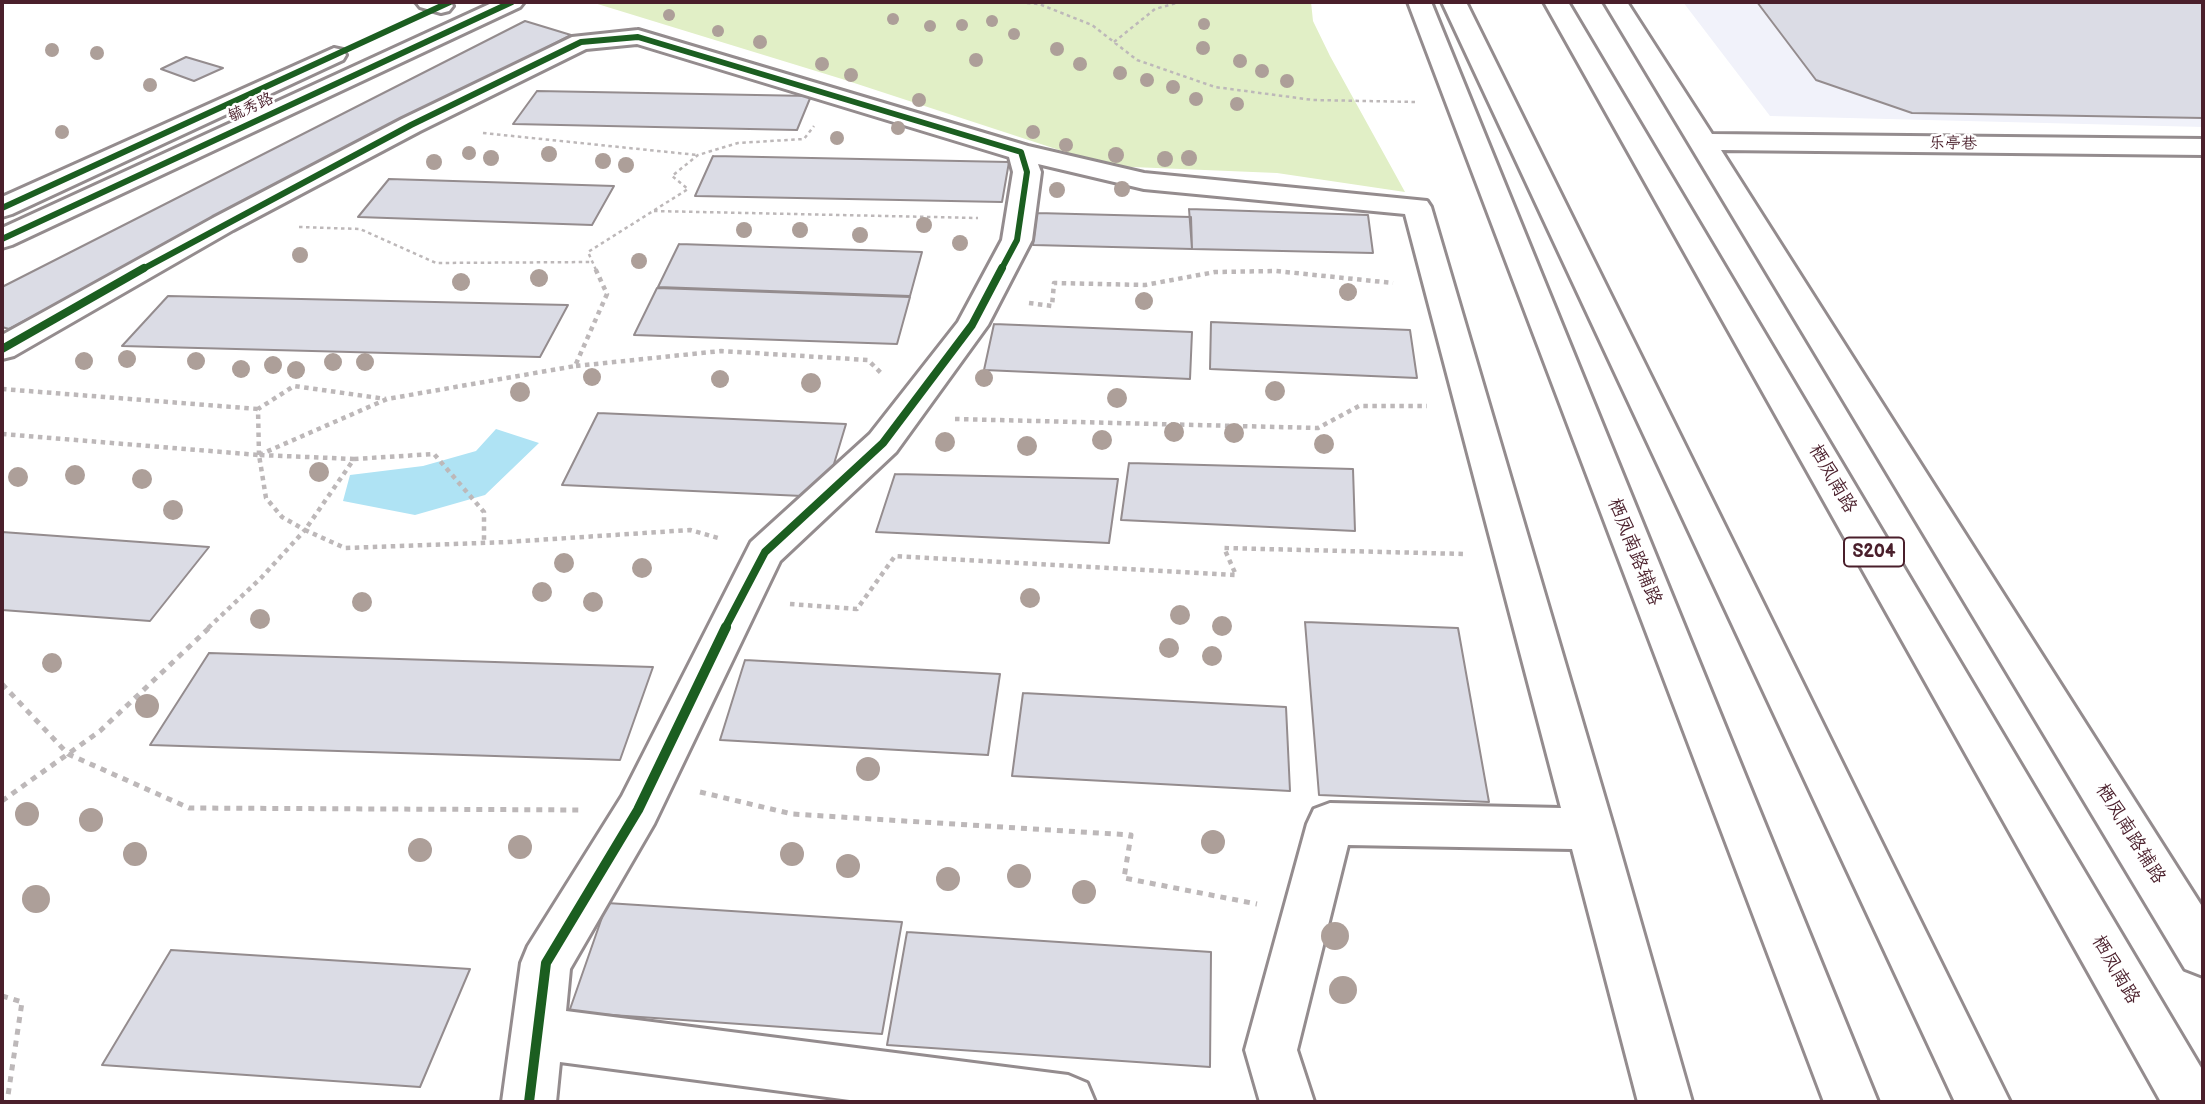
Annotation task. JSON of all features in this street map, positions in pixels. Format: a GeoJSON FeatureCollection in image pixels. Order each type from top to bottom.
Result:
{"type":"FeatureCollection","features":[{"type":"Feature","properties":{"kind":"street","name":"毓秀路"},"geometry":{"type":"LineString","coordinates":[[2,239],[512,2]]}},
{"type":"Feature","properties":{"kind":"street","name":"栖凤南路辅路"},"geometry":{"type":"LineString","coordinates":[[1419,2],[1851,1102]]}},
{"type":"Feature","properties":{"kind":"street"},"geometry":{"type":"LineString","coordinates":[[1454,2],[1983,1102]]}},
{"type":"Feature","properties":{"kind":"street","name":"栖凤南路"},"geometry":{"type":"LineString","coordinates":[[1556,2],[2191,1102]]}},
{"type":"Feature","properties":{"kind":"street","name":"栖凤南路辅路"},"geometry":{"type":"LineString","coordinates":[[1616,2],[2203,952]]}},
{"type":"Feature","properties":{"kind":"street","name":"毓秀路"},"geometry":{"type":"LineString","coordinates":[[2,208],[440,3]]}},
{"type":"Feature","properties":{"kind":"street"},"geometry":{"type":"LineString","coordinates":[[2,349],[223,224],[411,125],[580,42],[638,37],[1021,152],[1144,181],[1417,207],[1665,1102]]}},
{"type":"Feature","properties":{"kind":"street","name":"乐亭巷"},"geometry":{"type":"LineString","coordinates":[[1703,143],[1732,141],[2203,147]]}},
{"type":"Feature","properties":{"kind":"street"},"geometry":{"type":"LineString","coordinates":[[529,1102],[546,963],[638,810],[765,552],[883,443],[972,325],[1017,240],[1027,172],[1021,152]]}},
{"type":"Feature","properties":{"kind":"street"},"geometry":{"type":"LineString","coordinates":[[1287,1102],[1271,1050],[1330,824],[1591,829]]}},
{"type":"Feature","properties":{"kind":"street"},"geometry":{"type":"LineString","coordinates":[[538,1034],[1068,1102]]}},
{"type":"Feature","properties":{"kind":"path"},"geometry":{"type":"LineString","coordinates":[[1013,2],[1039,4],[1092,25],[1137,60],[1215,88],[1313,100],[1457,102]]}},
{"type":"Feature","properties":{"kind":"path"},"geometry":{"type":"LineString","coordinates":[[1114,42],[1155,9],[1180,2]]}},
{"type":"Feature","properties":{"kind":"path"},"geometry":{"type":"LineString","coordinates":[[575,366],[607,294],[588,252],[688,189],[672,176],[698,155],[738,143],[804,139],[839,97]]}},
{"type":"Feature","properties":{"kind":"path"},"geometry":{"type":"LineString","coordinates":[[411,125],[698,155]]}},
{"type":"Feature","properties":{"kind":"path"},"geometry":{"type":"LineString","coordinates":[[653,211],[974,217],[1019,228]]}},
{"type":"Feature","properties":{"kind":"path"},"geometry":{"type":"LineString","coordinates":[[223,224],[360,229],[436,263],[592,262]]}},
{"type":"Feature","properties":{"kind":"path"},"geometry":{"type":"LineString","coordinates":[[986,299],[1052,306],[1054,284],[1145,285],[1215,272],[1276,271],[1441,289]]}},
{"type":"Feature","properties":{"kind":"path"},"geometry":{"type":"LineString","coordinates":[[259,455],[387,399],[575,366],[721,351],[867,360],[908,410],[1318,428],[1359,406],[1470,406]]}},
{"type":"Feature","properties":{"kind":"path"},"geometry":{"type":"LineString","coordinates":[[2,389],[258,409],[294,386],[387,399]]}},
{"type":"Feature","properties":{"kind":"path"},"geometry":{"type":"LineString","coordinates":[[258,409],[259,455],[266,498],[282,517],[345,548],[484,543],[690,530],[765,552]]}},
{"type":"Feature","properties":{"kind":"path"},"geometry":{"type":"LineString","coordinates":[[2,435],[259,455],[354,459],[434,454],[484,512],[484,543]]}},
{"type":"Feature","properties":{"kind":"path"},"geometry":{"type":"LineString","coordinates":[[2,801],[100,732],[261,578],[305,530],[354,459]]}},
{"type":"Feature","properties":{"kind":"path"},"geometry":{"type":"LineString","coordinates":[[740,600],[857,609],[895,556],[1236,575],[1224,548],[1513,554]]}},
{"type":"Feature","properties":{"kind":"path"},"geometry":{"type":"LineString","coordinates":[[2,684],[68,754],[189,808],[638,810]]}},
{"type":"Feature","properties":{"kind":"path"},"geometry":{"type":"LineString","coordinates":[[653,780],[792,814],[1131,835],[1124,878],[1306,914]]}},
{"type":"Feature","properties":{"kind":"path"},"geometry":{"type":"LineString","coordinates":[[2,996],[22,1002],[7,1102]]}},
{"type":"Feature","properties":{"kind":"shaded area"},"geometry":{"type":"Polygon","coordinates":[[[1683,2],[2203,2],[2203,127],[1770,116],[1683,2]]]}},
{"type":"Feature","properties":{"kind":"green space"},"geometry":{"type":"Polygon","coordinates":[[[591,2],[1311,2],[1313,21],[1330,56],[1405,192],[1277,173],[1108,166],[842,79],[591,2]]]}},
{"type":"Feature","properties":{"kind":"water"},"geometry":{"type":"Polygon","coordinates":[[[496,429],[539,443],[485,495],[415,515],[343,501],[350,475],[423,466],[476,451],[496,429]]]}},
{"type":"Feature","properties":{"kind":"building"},"geometry":{"type":"Polygon","coordinates":[[[1757,2],[2203,2],[2203,118],[1912,113],[1816,80],[1757,2]]]}},
{"type":"Feature","properties":{"kind":"building"},"geometry":{"type":"Polygon","coordinates":[[[525,21],[571,35],[9,329],[2,327],[2,287],[525,21]]]}},
{"type":"Feature","properties":{"kind":"building"},"geometry":{"type":"Polygon","coordinates":[[[186,57],[223,68],[194,81],[161,69],[186,57]]]}},
{"type":"Feature","properties":{"kind":"building"},"geometry":{"type":"Polygon","coordinates":[[[537,91],[811,96],[797,130],[513,124],[537,91]]]}},
{"type":"Feature","properties":{"kind":"building"},"geometry":{"type":"Polygon","coordinates":[[[713,156],[1009,162],[1002,202],[695,196],[713,156]]]}},
{"type":"Feature","properties":{"kind":"building"},"geometry":{"type":"Polygon","coordinates":[[[389,179],[614,186],[592,225],[358,217],[389,179]]]}},
{"type":"Feature","properties":{"kind":"building"},"geometry":{"type":"Polygon","coordinates":[[[1189,209],[1368,215],[1373,253],[1192,249],[1189,209]]]}},
{"type":"Feature","properties":{"kind":"building"},"geometry":{"type":"Polygon","coordinates":[[[1037,213],[1191,217],[1192,249],[1033,245],[1037,213]]]}},
{"type":"Feature","properties":{"kind":"building"},"geometry":{"type":"Polygon","coordinates":[[[679,244],[922,252],[910,296],[658,287],[679,244]]]}},
{"type":"Feature","properties":{"kind":"building"},"geometry":{"type":"Polygon","coordinates":[[[657,288],[910,297],[897,344],[634,335],[657,288]]]}},
{"type":"Feature","properties":{"kind":"building"},"geometry":{"type":"Polygon","coordinates":[[[168,296],[568,305],[540,357],[122,346],[168,296]]]}},
{"type":"Feature","properties":{"kind":"building"},"geometry":{"type":"Polygon","coordinates":[[[1211,322],[1410,330],[1417,378],[1210,369],[1211,322]]]}},
{"type":"Feature","properties":{"kind":"building"},"geometry":{"type":"Polygon","coordinates":[[[994,324],[1192,332],[1190,379],[984,370],[994,324]]]}},
{"type":"Feature","properties":{"kind":"building"},"geometry":{"type":"Polygon","coordinates":[[[598,413],[846,424],[824,497],[562,485],[598,413]]]}},
{"type":"Feature","properties":{"kind":"building"},"geometry":{"type":"Polygon","coordinates":[[[1129,463],[1353,469],[1355,531],[1121,520],[1129,463]]]}},
{"type":"Feature","properties":{"kind":"building"},"geometry":{"type":"Polygon","coordinates":[[[895,474],[1118,479],[1109,543],[876,532],[895,474]]]}},
{"type":"Feature","properties":{"kind":"building"},"geometry":{"type":"Polygon","coordinates":[[[2,532],[209,547],[150,621],[2,610],[2,532]]]}},
{"type":"Feature","properties":{"kind":"building"},"geometry":{"type":"Polygon","coordinates":[[[1305,622],[1458,628],[1489,802],[1319,795],[1305,622]]]}},
{"type":"Feature","properties":{"kind":"building"},"geometry":{"type":"Polygon","coordinates":[[[209,653],[653,667],[620,760],[150,745],[209,653]]]}},
{"type":"Feature","properties":{"kind":"building"},"geometry":{"type":"Polygon","coordinates":[[[745,660],[1000,674],[988,755],[720,740],[745,660]]]}},
{"type":"Feature","properties":{"kind":"building"},"geometry":{"type":"Polygon","coordinates":[[[1023,693],[1286,707],[1290,791],[1012,776],[1023,693]]]}},
{"type":"Feature","properties":{"kind":"building"},"geometry":{"type":"Polygon","coordinates":[[[607,903],[902,922],[882,1034],[569,1012],[607,903]]]}},
{"type":"Feature","properties":{"kind":"building"},"geometry":{"type":"Polygon","coordinates":[[[907,932],[1211,952],[1210,1067],[887,1045],[907,932]]]}},
{"type":"Feature","properties":{"kind":"building"},"geometry":{"type":"Polygon","coordinates":[[[171,950],[470,969],[420,1087],[102,1065],[171,950]]]}},
{"type":"Feature","properties":{"kind":"cycle path"},"geometry":{"type":"LineString","coordinates":[[2,208],[450,2]]}},
{"type":"Feature","properties":{"kind":"cycle path"},"geometry":{"type":"LineString","coordinates":[[2,239],[512,2]]}},
{"type":"Feature","properties":{"kind":"cycle path"},"geometry":{"type":"LineString","coordinates":[[2,349],[223,224],[411,125],[581,42],[638,37],[1021,152],[1027,172],[1017,240],[972,325],[883,443],[765,552],[638,810],[546,963],[529,1102]]}}]}
